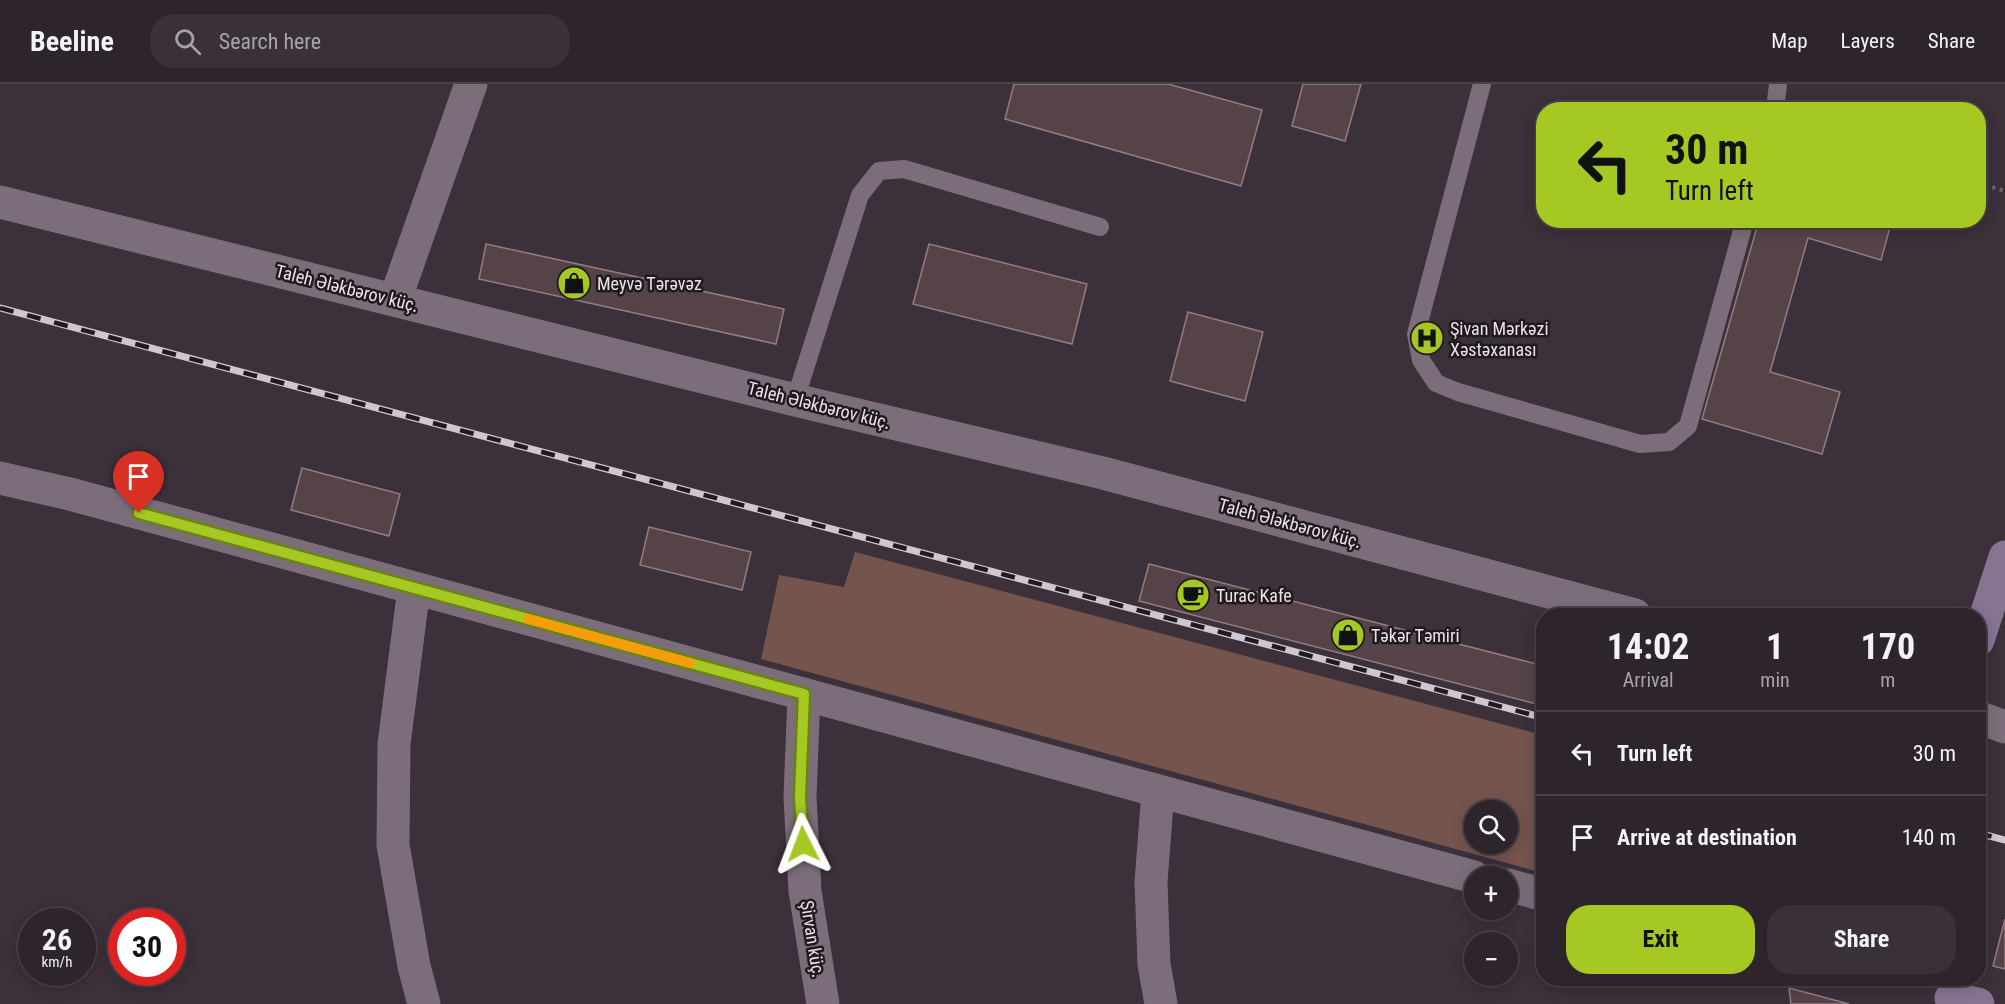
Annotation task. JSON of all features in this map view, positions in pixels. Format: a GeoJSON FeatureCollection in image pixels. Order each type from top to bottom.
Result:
{"type":"FeatureCollection","features":[{"type":"Feature","properties":{"kind":"main road"},"geometry":{"type":"LineString","coordinates":[[1986,615],[2005,557]]}},
{"type":"Feature","properties":{"kind":"street"},"geometry":{"type":"LineString","coordinates":[[395,300],[471,84]]}},
{"type":"Feature","properties":{"kind":"street","name":"Taleh Ələkbərov küç."},"geometry":{"type":"LineString","coordinates":[[0,202],[795,400],[1103,473],[1609,608]]}},
{"type":"Feature","properties":{"kind":"street"},"geometry":{"type":"LineString","coordinates":[[0,478],[70,494],[1464,873]]}},
{"type":"Feature","properties":{"kind":"street"},"geometry":{"type":"LineString","coordinates":[[414,588],[394,744],[393,845],[414,966],[424,1004]]}},
{"type":"Feature","properties":{"kind":"street","name":"Şirvan küç."},"geometry":{"type":"LineString","coordinates":[[804,694],[800,797],[805,891],[824,1004]]}},
{"type":"Feature","properties":{"kind":"street"},"geometry":{"type":"LineString","coordinates":[[1986,720],[2005,727]]}},
{"type":"Feature","properties":{"kind":"street"},"geometry":{"type":"LineString","coordinates":[[1158,791],[1151,882],[1154,964],[1161,1004]]}},
{"type":"Feature","properties":{"kind":"street"},"geometry":{"type":"LineString","coordinates":[[1518,888],[1536,893]]}},
{"type":"Feature","properties":{"kind":"lane"},"geometry":{"type":"LineString","coordinates":[[1482,84],[1416,334],[1420,360],[1436,383],[1458,392],[1640,444],[1669,442],[1688,426],[1744,228]]}},
{"type":"Feature","properties":{"kind":"lane"},"geometry":{"type":"LineString","coordinates":[[1776,102],[1778,84]]}},
{"type":"Feature","properties":{"kind":"lane"},"geometry":{"type":"LineString","coordinates":[[795,400],[860,195],[879,171],[904,169],[1100,227]]}},
{"type":"Feature","properties":{"kind":"path"},"geometry":{"type":"LineString","coordinates":[[1986,185],[2005,191]]}},
{"type":"Feature","properties":{"kind":"shaded area"},"geometry":{"type":"Polygon","coordinates":[[[855,552],[1536,733],[1536,871],[1474,854],[1518,854],[1518,800],[1464,800],[1464,851],[761,659],[779,575],[844,587],[855,552]]]}},
{"type":"Feature","properties":{"kind":"building"},"geometry":{"type":"Polygon","coordinates":[[[1014,84],[1168,84],[1262,110],[1241,186],[1005,119],[1014,84]]]}},
{"type":"Feature","properties":{"kind":"building"},"geometry":{"type":"Polygon","coordinates":[[[1303,84],[1361,84],[1345,141],[1292,126],[1303,84]]]}},
{"type":"Feature","properties":{"kind":"building"},"geometry":{"type":"Polygon","coordinates":[[[1757,228],[1890,228],[1881,260],[1808,238],[1770,372],[1840,392],[1822,454],[1702,419],[1757,228]]]}},
{"type":"Feature","properties":{"kind":"building"},"geometry":{"type":"Polygon","coordinates":[[[486,244],[784,309],[776,344],[479,279],[486,244]]]}},
{"type":"Feature","properties":{"kind":"building"},"geometry":{"type":"Polygon","coordinates":[[[929,244],[1087,284],[1072,344],[913,304],[929,244]]]}},
{"type":"Feature","properties":{"kind":"building"},"geometry":{"type":"Polygon","coordinates":[[[1188,312],[1263,332],[1245,401],[1170,381],[1188,312]]]}},
{"type":"Feature","properties":{"kind":"building"},"geometry":{"type":"Polygon","coordinates":[[[302,468],[400,494],[389,536],[291,510],[302,468]]]}},
{"type":"Feature","properties":{"kind":"building"},"geometry":{"type":"Polygon","coordinates":[[[649,527],[751,552],[742,590],[640,565],[649,527]]]}},
{"type":"Feature","properties":{"kind":"building"},"geometry":{"type":"Polygon","coordinates":[[[1149,564],[1536,664],[1536,704],[1139,601],[1149,564]]]}},
{"type":"Feature","properties":{"kind":"building"},"geometry":{"type":"Polygon","coordinates":[[[2005,919],[2005,969],[1993,966],[2005,919]]]}},
{"type":"Feature","properties":{"kind":"building"},"geometry":{"type":"Polygon","coordinates":[[[1789,988],[1849,1004],[1791,1004],[1789,988]]]}},
{"type":"Feature","properties":{"kind":"railway"},"geometry":{"type":"LineString","coordinates":[[0,308],[1536,716]]}},
{"type":"Feature","properties":{"kind":"railway"},"geometry":{"type":"LineString","coordinates":[[1986,835],[2005,840]]}},
{"type":"Feature","properties":{"kind":"slow traffic"},"geometry":{"type":"LineString","coordinates":[[528,619],[690,663]]}},
{"type":"Feature","properties":{"kind":"place","name":"Meyvə Tərəvəz"},"geometry":{"type":"Point","coordinates":[574,283]}},
{"type":"Feature","properties":{"kind":"place","name":"Şivan Mərkəzi Xəstəxanası"},"geometry":{"type":"Point","coordinates":[1427,338]}},
{"type":"Feature","properties":{"kind":"place","name":"Turac Kafe"},"geometry":{"type":"Point","coordinates":[1193,595]}},
{"type":"Feature","properties":{"kind":"place","name":"Təkər Təmiri"},"geometry":{"type":"Point","coordinates":[1348,635]}},
{"type":"Feature","properties":{"kind":"route"},"geometry":{"type":"LineString","coordinates":[[139,513],[804,694],[800,797],[803,844]]}}]}
